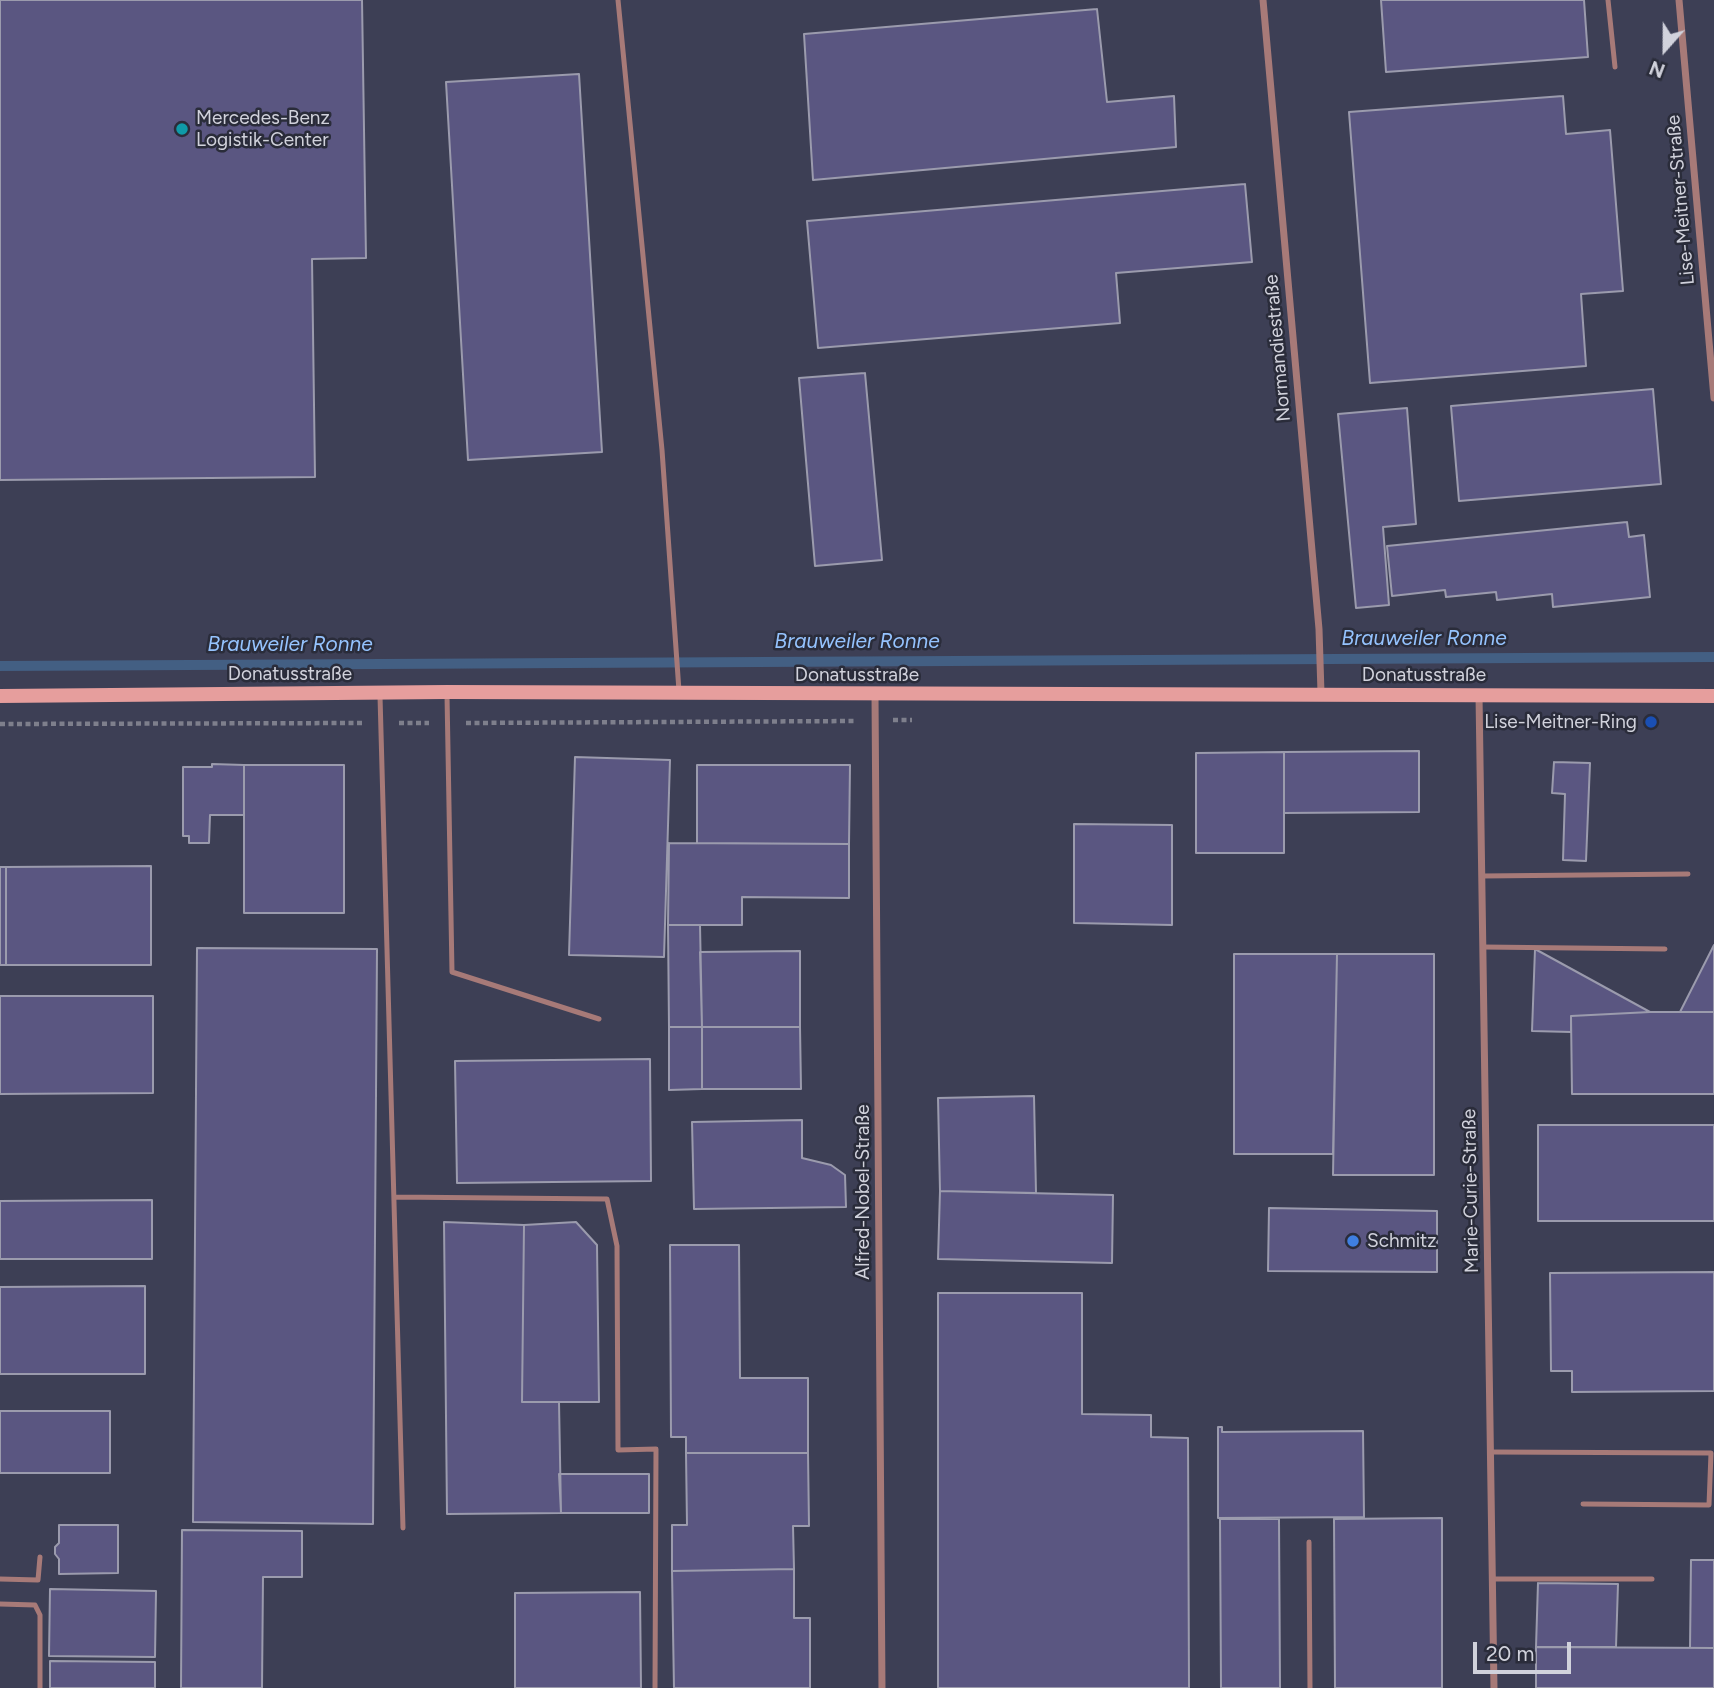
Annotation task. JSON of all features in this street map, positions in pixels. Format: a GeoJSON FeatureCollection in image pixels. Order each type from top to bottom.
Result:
{"type":"FeatureCollection","features":[{"type":"Feature","properties":{"kind":"street","name":"Normandiestraße"},"geometry":{"type":"LineString","coordinates":[[1263,0],[1320,629],[1321,686]]}},
{"type":"Feature","properties":{"kind":"street","name":"Lise-Meitner-Straße"},"geometry":{"type":"LineString","coordinates":[[1679,0],[1714,398]]}},
{"type":"Feature","properties":{"kind":"street","name":"Donatusstraße"},"geometry":{"type":"LineString","coordinates":[[0,696],[447,692],[875,695],[1321,686],[1479,694],[1714,696]]}},
{"type":"Feature","properties":{"kind":"street","name":"Marie-Curie-Straße"},"geometry":{"type":"LineString","coordinates":[[1479,694],[1494,1688]]}},
{"type":"Feature","properties":{"kind":"street","name":"Alfred-Nobel-Straße"},"geometry":{"type":"LineString","coordinates":[[875,695],[882,1688]]}},
{"type":"Feature","properties":{"kind":"lane"},"geometry":{"type":"LineString","coordinates":[[618,0],[662,450],[680,694]]}},
{"type":"Feature","properties":{"kind":"lane"},"geometry":{"type":"LineString","coordinates":[[1608,0],[1615,68]]}},
{"type":"Feature","properties":{"kind":"lane"},"geometry":{"type":"LineString","coordinates":[[447,692],[452,972],[599,1019]]}},
{"type":"Feature","properties":{"kind":"lane"},"geometry":{"type":"LineString","coordinates":[[380,693],[403,1528]]}},
{"type":"Feature","properties":{"kind":"lane"},"geometry":{"type":"LineString","coordinates":[[1482,876],[1688,874]]}},
{"type":"Feature","properties":{"kind":"lane"},"geometry":{"type":"LineString","coordinates":[[1483,947],[1665,949]]}},
{"type":"Feature","properties":{"kind":"lane"},"geometry":{"type":"LineString","coordinates":[[394,1197],[607,1199],[617,1246],[618,1450],[656,1448],[655,1688]]}},
{"type":"Feature","properties":{"kind":"lane"},"geometry":{"type":"LineString","coordinates":[[1490,1452],[1711,1453],[1709,1505],[1583,1504]]}},
{"type":"Feature","properties":{"kind":"lane"},"geometry":{"type":"LineString","coordinates":[[1310,1542],[1310,1688]]}},
{"type":"Feature","properties":{"kind":"lane"},"geometry":{"type":"LineString","coordinates":[[0,1579],[38,1580],[40,1557]]}},
{"type":"Feature","properties":{"kind":"lane"},"geometry":{"type":"LineString","coordinates":[[1492,1579],[1652,1579]]}},
{"type":"Feature","properties":{"kind":"lane"},"geometry":{"type":"LineString","coordinates":[[0,1604],[35,1605],[40,1615],[40,1688]]}},
{"type":"Feature","properties":{"kind":"shaded area"},"geometry":{"type":"Polygon","coordinates":[[[0,0],[1714,0],[1714,1688],[0,1688],[0,0]]]}},
{"type":"Feature","properties":{"kind":"building","name":"Mercedes-Benz Logistik-Center"},"geometry":{"type":"Polygon","coordinates":[[[0,0],[362,0],[366,258],[312,259],[315,477],[0,480],[0,0]]]}},
{"type":"Feature","properties":{"kind":"building"},"geometry":{"type":"Polygon","coordinates":[[[1381,0],[1584,0],[1588,57],[1386,72],[1381,0]]]}},
{"type":"Feature","properties":{"kind":"building"},"geometry":{"type":"Polygon","coordinates":[[[1097,9],[1107,102],[1174,96],[1176,147],[813,180],[804,34],[1097,9]]]}},
{"type":"Feature","properties":{"kind":"building"},"geometry":{"type":"Polygon","coordinates":[[[579,74],[602,452],[468,460],[446,82],[579,74]]]}},
{"type":"Feature","properties":{"kind":"building"},"geometry":{"type":"Polygon","coordinates":[[[1563,96],[1566,134],[1610,130],[1623,291],[1581,294],[1586,366],[1370,383],[1349,112],[1563,96]]]}},
{"type":"Feature","properties":{"kind":"building"},"geometry":{"type":"Polygon","coordinates":[[[1245,184],[1252,262],[1116,273],[1120,323],[818,348],[807,221],[1245,184]]]}},
{"type":"Feature","properties":{"kind":"building"},"geometry":{"type":"Polygon","coordinates":[[[865,373],[882,560],[815,566],[799,378],[865,373]]]}},
{"type":"Feature","properties":{"kind":"building"},"geometry":{"type":"Polygon","coordinates":[[[1653,389],[1661,484],[1459,501],[1451,406],[1653,389]]]}},
{"type":"Feature","properties":{"kind":"building"},"geometry":{"type":"Polygon","coordinates":[[[1407,408],[1416,524],[1383,527],[1389,605],[1356,608],[1338,414],[1407,408]]]}},
{"type":"Feature","properties":{"kind":"building"},"geometry":{"type":"Polygon","coordinates":[[[1627,522],[1629,537],[1644,535],[1650,597],[1553,607],[1552,594],[1497,600],[1496,592],[1446,597],[1445,590],[1392,596],[1387,546],[1627,522]]]}},
{"type":"Feature","properties":{"kind":"building"},"geometry":{"type":"Polygon","coordinates":[[[1419,751],[1419,812],[1284,813],[1284,752],[1419,751]]]}},
{"type":"Feature","properties":{"kind":"building"},"geometry":{"type":"Polygon","coordinates":[[[1284,752],[1284,853],[1196,853],[1196,753],[1284,752]]]}},
{"type":"Feature","properties":{"kind":"building"},"geometry":{"type":"Polygon","coordinates":[[[575,757],[670,760],[664,957],[569,955],[575,757]]]}},
{"type":"Feature","properties":{"kind":"building"},"geometry":{"type":"Polygon","coordinates":[[[1554,762],[1590,763],[1586,861],[1563,860],[1565,794],[1552,793],[1554,762]]]}},
{"type":"Feature","properties":{"kind":"building"},"geometry":{"type":"Polygon","coordinates":[[[212,764],[244,765],[244,815],[210,815],[209,843],[189,843],[189,836],[183,836],[183,767],[212,767],[212,764]]]}},
{"type":"Feature","properties":{"kind":"building"},"geometry":{"type":"Polygon","coordinates":[[[244,765],[344,765],[344,913],[244,913],[244,765]]]}},
{"type":"Feature","properties":{"kind":"building"},"geometry":{"type":"Polygon","coordinates":[[[697,765],[850,765],[849,844],[697,843],[697,765]]]}},
{"type":"Feature","properties":{"kind":"building"},"geometry":{"type":"Polygon","coordinates":[[[1074,824],[1172,825],[1172,925],[1074,923],[1074,824]]]}},
{"type":"Feature","properties":{"kind":"building"},"geometry":{"type":"Polygon","coordinates":[[[669,843],[849,844],[849,898],[742,897],[742,925],[668,925],[669,843]]]}},
{"type":"Feature","properties":{"kind":"building"},"geometry":{"type":"Polygon","coordinates":[[[151,866],[151,965],[6,965],[6,867],[151,866]]]}},
{"type":"Feature","properties":{"kind":"building"},"geometry":{"type":"Polygon","coordinates":[[[0,867],[6,867],[6,965],[0,965],[0,867]]]}},
{"type":"Feature","properties":{"kind":"building"},"geometry":{"type":"Polygon","coordinates":[[[668,925],[700,925],[702,1027],[669,1027],[668,925]]]}},
{"type":"Feature","properties":{"kind":"building"},"geometry":{"type":"Polygon","coordinates":[[[1714,945],[1714,1012],[1680,1012],[1714,945]]]}},
{"type":"Feature","properties":{"kind":"building"},"geometry":{"type":"Polygon","coordinates":[[[197,948],[377,949],[373,1524],[193,1522],[197,948]]]}},
{"type":"Feature","properties":{"kind":"building"},"geometry":{"type":"Polygon","coordinates":[[[1535,949],[1650,1012],[1571,1016],[1571,1032],[1532,1031],[1535,949]]]}},
{"type":"Feature","properties":{"kind":"building"},"geometry":{"type":"Polygon","coordinates":[[[800,951],[800,1027],[702,1027],[700,952],[800,951]]]}},
{"type":"Feature","properties":{"kind":"building"},"geometry":{"type":"Polygon","coordinates":[[[1234,954],[1337,954],[1333,1154],[1234,1154],[1234,954]]]}},
{"type":"Feature","properties":{"kind":"building"},"geometry":{"type":"Polygon","coordinates":[[[1337,954],[1434,954],[1434,1175],[1333,1175],[1337,954]]]}},
{"type":"Feature","properties":{"kind":"building"},"geometry":{"type":"Polygon","coordinates":[[[0,996],[153,996],[153,1093],[0,1094],[0,996]]]}},
{"type":"Feature","properties":{"kind":"building"},"geometry":{"type":"Polygon","coordinates":[[[1714,1012],[1714,1094],[1572,1094],[1571,1016],[1714,1012]]]}},
{"type":"Feature","properties":{"kind":"building"},"geometry":{"type":"Polygon","coordinates":[[[669,1027],[702,1027],[702,1089],[669,1090],[669,1027]]]}},
{"type":"Feature","properties":{"kind":"building"},"geometry":{"type":"Polygon","coordinates":[[[702,1027],[800,1027],[801,1089],[702,1089],[702,1027]]]}},
{"type":"Feature","properties":{"kind":"building"},"geometry":{"type":"Polygon","coordinates":[[[650,1059],[651,1181],[457,1183],[455,1061],[650,1059]]]}},
{"type":"Feature","properties":{"kind":"building"},"geometry":{"type":"Polygon","coordinates":[[[1034,1096],[1036,1193],[940,1191],[938,1098],[1034,1096]]]}},
{"type":"Feature","properties":{"kind":"building"},"geometry":{"type":"Polygon","coordinates":[[[802,1120],[802,1158],[831,1165],[845,1175],[846,1207],[694,1209],[692,1122],[802,1120]]]}},
{"type":"Feature","properties":{"kind":"building"},"geometry":{"type":"Polygon","coordinates":[[[1538,1125],[1714,1125],[1714,1221],[1538,1221],[1538,1125]]]}},
{"type":"Feature","properties":{"kind":"building"},"geometry":{"type":"Polygon","coordinates":[[[940,1191],[1113,1195],[1112,1263],[938,1259],[940,1191]]]}},
{"type":"Feature","properties":{"kind":"building"},"geometry":{"type":"Polygon","coordinates":[[[152,1200],[152,1259],[0,1259],[0,1201],[152,1200]]]}},
{"type":"Feature","properties":{"kind":"building","name":"Schmitz"},"geometry":{"type":"Polygon","coordinates":[[[1269,1208],[1437,1211],[1437,1272],[1268,1271],[1269,1208]]]}},
{"type":"Feature","properties":{"kind":"building"},"geometry":{"type":"Polygon","coordinates":[[[444,1222],[524,1225],[522,1402],[559,1402],[561,1513],[447,1514],[444,1222]]]}},
{"type":"Feature","properties":{"kind":"building"},"geometry":{"type":"Polygon","coordinates":[[[576,1222],[597,1245],[599,1402],[522,1402],[524,1225],[576,1222]]]}},
{"type":"Feature","properties":{"kind":"building"},"geometry":{"type":"Polygon","coordinates":[[[670,1245],[739,1245],[740,1378],[808,1378],[808,1453],[686,1453],[686,1437],[671,1437],[670,1245]]]}},
{"type":"Feature","properties":{"kind":"building"},"geometry":{"type":"Polygon","coordinates":[[[1714,1272],[1714,1391],[1572,1392],[1572,1371],[1551,1371],[1550,1273],[1714,1272]]]}},
{"type":"Feature","properties":{"kind":"building"},"geometry":{"type":"Polygon","coordinates":[[[145,1286],[145,1374],[0,1374],[0,1287],[145,1286]]]}},
{"type":"Feature","properties":{"kind":"building"},"geometry":{"type":"Polygon","coordinates":[[[938,1293],[1082,1293],[1082,1414],[1151,1415],[1151,1437],[1188,1438],[1189,1688],[938,1688],[938,1293]]]}},
{"type":"Feature","properties":{"kind":"building"},"geometry":{"type":"Polygon","coordinates":[[[0,1411],[110,1411],[110,1473],[0,1473],[0,1411]]]}},
{"type":"Feature","properties":{"kind":"building"},"geometry":{"type":"Polygon","coordinates":[[[1218,1427],[1222,1427],[1222,1432],[1363,1431],[1364,1517],[1218,1518],[1218,1427]]]}},
{"type":"Feature","properties":{"kind":"building"},"geometry":{"type":"Polygon","coordinates":[[[686,1453],[808,1453],[809,1526],[793,1526],[794,1569],[672,1571],[672,1525],[687,1525],[686,1453]]]}},
{"type":"Feature","properties":{"kind":"building"},"geometry":{"type":"Polygon","coordinates":[[[559,1474],[649,1474],[649,1513],[561,1513],[559,1474]]]}},
{"type":"Feature","properties":{"kind":"building"},"geometry":{"type":"Polygon","coordinates":[[[1442,1518],[1442,1688],[1335,1688],[1334,1519],[1442,1518]]]}},
{"type":"Feature","properties":{"kind":"building"},"geometry":{"type":"Polygon","coordinates":[[[1220,1519],[1279,1519],[1280,1688],[1221,1688],[1220,1519]]]}},
{"type":"Feature","properties":{"kind":"building"},"geometry":{"type":"Polygon","coordinates":[[[59,1525],[118,1525],[118,1573],[59,1574],[59,1559],[55,1554],[55,1547],[59,1543],[59,1525]]]}},
{"type":"Feature","properties":{"kind":"building"},"geometry":{"type":"Polygon","coordinates":[[[182,1530],[302,1531],[302,1577],[263,1577],[262,1688],[181,1688],[182,1530]]]}},
{"type":"Feature","properties":{"kind":"building"},"geometry":{"type":"Polygon","coordinates":[[[1691,1560],[1714,1560],[1714,1648],[1690,1648],[1691,1560]]]}},
{"type":"Feature","properties":{"kind":"building"},"geometry":{"type":"Polygon","coordinates":[[[794,1569],[794,1618],[810,1618],[810,1688],[674,1688],[672,1571],[794,1569]]]}},
{"type":"Feature","properties":{"kind":"building"},"geometry":{"type":"Polygon","coordinates":[[[1538,1583],[1618,1584],[1616,1647],[1536,1647],[1538,1583]]]}},
{"type":"Feature","properties":{"kind":"building"},"geometry":{"type":"Polygon","coordinates":[[[50,1589],[156,1591],[155,1657],[49,1656],[50,1589]]]}},
{"type":"Feature","properties":{"kind":"building"},"geometry":{"type":"Polygon","coordinates":[[[640,1592],[641,1688],[515,1688],[515,1593],[640,1592]]]}},
{"type":"Feature","properties":{"kind":"building"},"geometry":{"type":"Polygon","coordinates":[[[1536,1647],[1714,1648],[1714,1688],[1536,1688],[1536,1647]]]}},
{"type":"Feature","properties":{"kind":"building"},"geometry":{"type":"Polygon","coordinates":[[[50,1661],[155,1662],[155,1688],[50,1688],[50,1661]]]}},
{"type":"Feature","properties":{"kind":"waterway","name":"Brauweiler Ronne"},"geometry":{"type":"LineString","coordinates":[[0,666],[1714,657]]}},
{"type":"Feature","properties":{"kind":"place","name":"Mercedes-Benz Logistik-Center"},"geometry":{"type":"Point","coordinates":[182,129]}},
{"type":"Feature","properties":{"kind":"place","name":"Lise-Meitner-Ring"},"geometry":{"type":"Point","coordinates":[1651,722]}},
{"type":"Feature","properties":{"kind":"place","name":"Schmitz"},"geometry":{"type":"Point","coordinates":[1353,1241]}}]}
